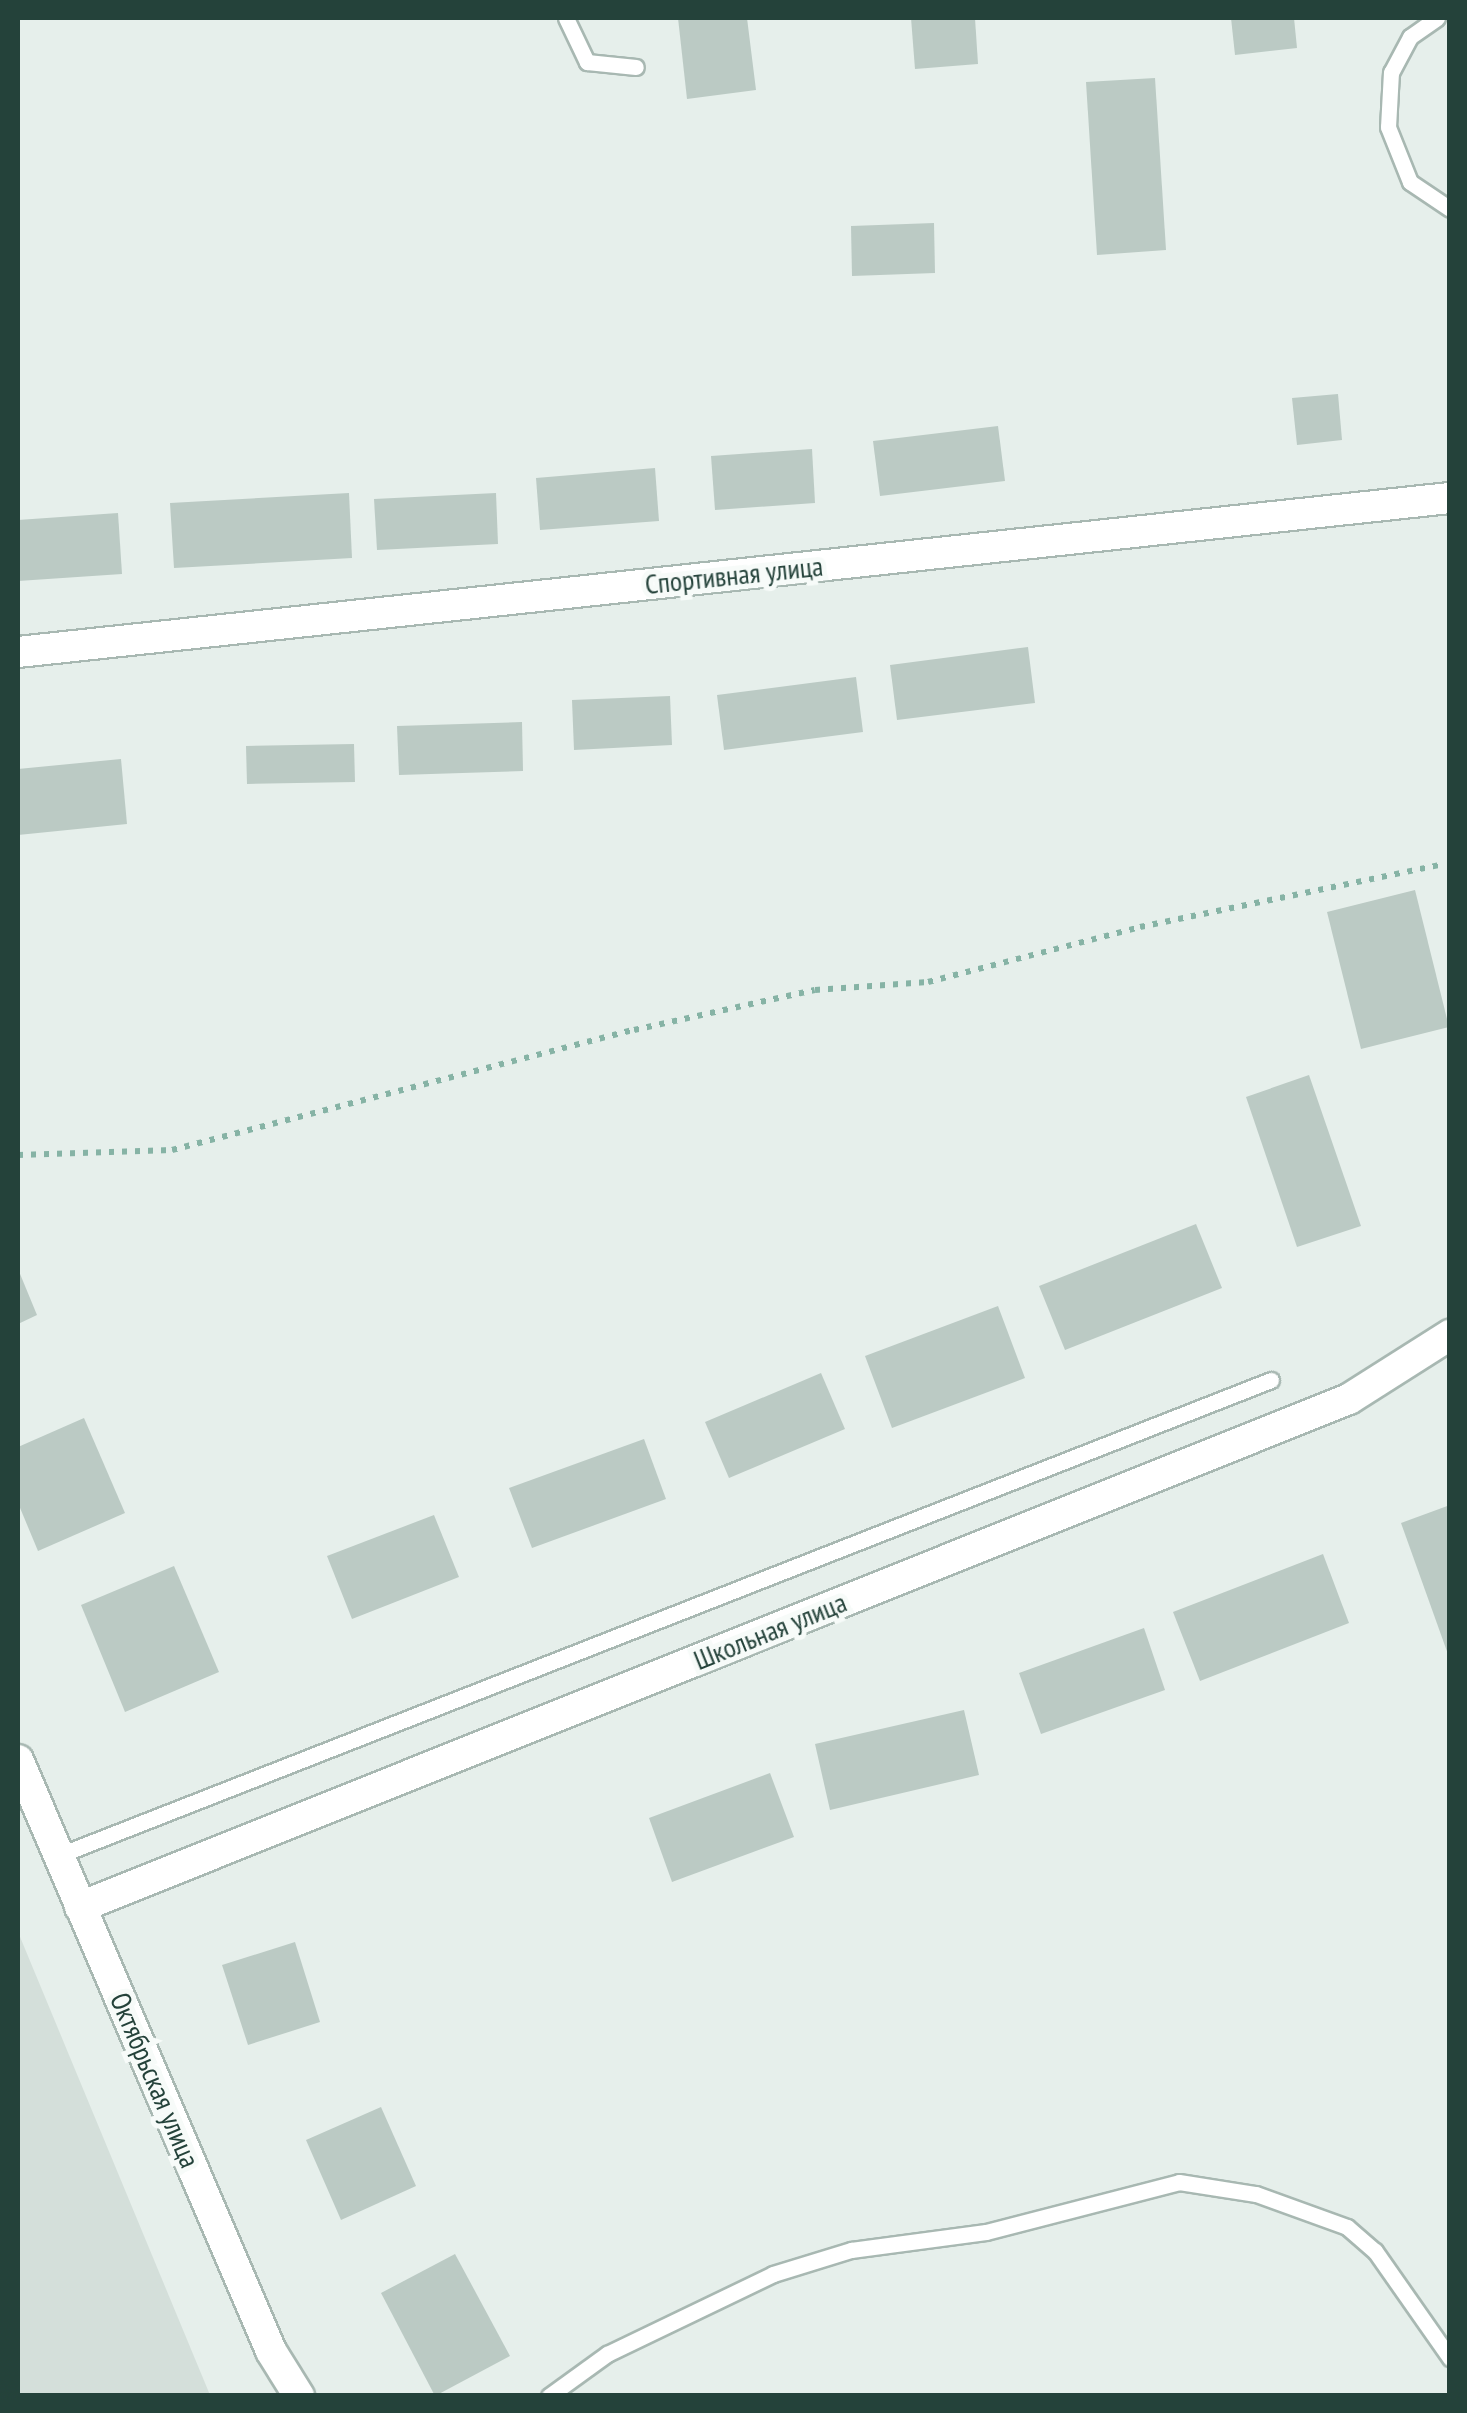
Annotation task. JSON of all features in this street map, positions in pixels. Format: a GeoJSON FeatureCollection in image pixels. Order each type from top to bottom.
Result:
{"type":"FeatureCollection","features":[{"type":"Feature","properties":{"kind":"street","name":"Спортивная улица"},"geometry":{"type":"LineString","coordinates":[[18,652],[1450,498]]}},
{"type":"Feature","properties":{"kind":"street","name":"Школьная улица"},"geometry":{"type":"LineString","coordinates":[[80,1907],[1349,1399],[1450,1335]]}},
{"type":"Feature","properties":{"kind":"street","name":"Октябрьская улица"},"geometry":{"type":"LineString","coordinates":[[18,1760],[271,2351],[299,2396]]}},
{"type":"Feature","properties":{"kind":"lane"},"geometry":{"type":"LineString","coordinates":[[566,18],[588,62],[636,67]]}},
{"type":"Feature","properties":{"kind":"lane"},"geometry":{"type":"LineString","coordinates":[[1436,18],[1410,37],[1391,72],[1388,126],[1410,182],[1450,209]]}},
{"type":"Feature","properties":{"kind":"lane"},"geometry":{"type":"LineString","coordinates":[[57,1856],[1271,1380]]}},
{"type":"Feature","properties":{"kind":"lane"},"geometry":{"type":"LineString","coordinates":[[549,2396],[607,2354],[773,2274],[851,2250],[986,2232],[1179,2182],[1256,2194],[1347,2227],[1376,2251],[1450,2358]]}},
{"type":"Feature","properties":{"kind":"path"},"geometry":{"type":"LineString","coordinates":[[18,1155],[172,1150],[634,1030],[815,990],[928,982],[1140,927],[1439,865]]}},
{"type":"Feature","properties":{"kind":"shaded area"},"geometry":{"type":"Polygon","coordinates":[[[18,1932],[210,2395],[18,2395],[18,1932]]]}},
{"type":"Feature","properties":{"kind":"building"},"geometry":{"type":"Polygon","coordinates":[[[678,18],[747,18],[756,90],[687,99],[678,18]]]}},
{"type":"Feature","properties":{"kind":"building"},"geometry":{"type":"Polygon","coordinates":[[[911,18],[975,18],[978,64],[915,69],[911,18]]]}},
{"type":"Feature","properties":{"kind":"building"},"geometry":{"type":"Polygon","coordinates":[[[1231,18],[1294,18],[1297,48],[1235,55],[1231,18]]]}},
{"type":"Feature","properties":{"kind":"building"},"geometry":{"type":"Polygon","coordinates":[[[1155,78],[1166,250],[1097,255],[1086,82],[1155,78]]]}},
{"type":"Feature","properties":{"kind":"building"},"geometry":{"type":"Polygon","coordinates":[[[934,223],[935,273],[852,276],[851,226],[934,223]]]}},
{"type":"Feature","properties":{"kind":"building"},"geometry":{"type":"Polygon","coordinates":[[[1338,394],[1342,440],[1297,445],[1292,398],[1338,394]]]}},
{"type":"Feature","properties":{"kind":"building"},"geometry":{"type":"Polygon","coordinates":[[[998,426],[1005,481],[880,496],[873,441],[998,426]]]}},
{"type":"Feature","properties":{"kind":"building"},"geometry":{"type":"Polygon","coordinates":[[[812,449],[815,503],[715,510],[711,456],[812,449]]]}},
{"type":"Feature","properties":{"kind":"building"},"geometry":{"type":"Polygon","coordinates":[[[655,468],[659,521],[540,530],[536,478],[655,468]]]}},
{"type":"Feature","properties":{"kind":"building"},"geometry":{"type":"Polygon","coordinates":[[[349,493],[352,558],[174,568],[170,503],[349,493]]]}},
{"type":"Feature","properties":{"kind":"building"},"geometry":{"type":"Polygon","coordinates":[[[496,493],[498,544],[377,550],[374,499],[496,493]]]}},
{"type":"Feature","properties":{"kind":"building"},"geometry":{"type":"Polygon","coordinates":[[[118,513],[122,574],[18,581],[18,520],[118,513]]]}},
{"type":"Feature","properties":{"kind":"building"},"geometry":{"type":"Polygon","coordinates":[[[1028,647],[1035,703],[897,720],[890,665],[1028,647]]]}},
{"type":"Feature","properties":{"kind":"building"},"geometry":{"type":"Polygon","coordinates":[[[856,677],[863,732],[724,750],[717,695],[856,677]]]}},
{"type":"Feature","properties":{"kind":"building"},"geometry":{"type":"Polygon","coordinates":[[[670,696],[672,745],[574,750],[572,700],[670,696]]]}},
{"type":"Feature","properties":{"kind":"building"},"geometry":{"type":"Polygon","coordinates":[[[522,722],[523,771],[399,775],[397,726],[522,722]]]}},
{"type":"Feature","properties":{"kind":"building"},"geometry":{"type":"Polygon","coordinates":[[[354,744],[355,782],[247,784],[246,746],[354,744]]]}},
{"type":"Feature","properties":{"kind":"building"},"geometry":{"type":"Polygon","coordinates":[[[121,759],[127,824],[18,835],[18,769],[121,759]]]}},
{"type":"Feature","properties":{"kind":"building"},"geometry":{"type":"Polygon","coordinates":[[[1415,890],[1449,1027],[1361,1049],[1327,912],[1415,890]]]}},
{"type":"Feature","properties":{"kind":"building"},"geometry":{"type":"Polygon","coordinates":[[[1309,1075],[1361,1226],[1297,1247],[1246,1097],[1309,1075]]]}},
{"type":"Feature","properties":{"kind":"building"},"geometry":{"type":"Polygon","coordinates":[[[1196,1224],[1222,1288],[1065,1350],[1039,1286],[1196,1224]]]}},
{"type":"Feature","properties":{"kind":"building"},"geometry":{"type":"Polygon","coordinates":[[[18,1269],[37,1315],[18,1324],[18,1269]]]}},
{"type":"Feature","properties":{"kind":"building"},"geometry":{"type":"Polygon","coordinates":[[[998,1306],[1025,1378],[892,1428],[865,1356],[998,1306]]]}},
{"type":"Feature","properties":{"kind":"building"},"geometry":{"type":"Polygon","coordinates":[[[821,1373],[845,1429],[729,1478],[705,1422],[821,1373]]]}},
{"type":"Feature","properties":{"kind":"building"},"geometry":{"type":"Polygon","coordinates":[[[84,1418],[125,1513],[38,1551],[18,1503],[18,1447],[84,1418]]]}},
{"type":"Feature","properties":{"kind":"building"},"geometry":{"type":"Polygon","coordinates":[[[644,1439],[666,1499],[532,1548],[509,1488],[644,1439]]]}},
{"type":"Feature","properties":{"kind":"building"},"geometry":{"type":"Polygon","coordinates":[[[1450,1505],[1450,1657],[1449,1657],[1401,1523],[1450,1505]]]}},
{"type":"Feature","properties":{"kind":"building"},"geometry":{"type":"Polygon","coordinates":[[[434,1515],[459,1577],[352,1619],[327,1556],[434,1515]]]}},
{"type":"Feature","properties":{"kind":"building"},"geometry":{"type":"Polygon","coordinates":[[[1323,1554],[1349,1623],[1200,1681],[1173,1612],[1323,1554]]]}},
{"type":"Feature","properties":{"kind":"building"},"geometry":{"type":"Polygon","coordinates":[[[174,1566],[219,1672],[125,1712],[81,1605],[174,1566]]]}},
{"type":"Feature","properties":{"kind":"building"},"geometry":{"type":"Polygon","coordinates":[[[1144,1628],[1165,1690],[1041,1734],[1019,1673],[1144,1628]]]}},
{"type":"Feature","properties":{"kind":"building"},"geometry":{"type":"Polygon","coordinates":[[[964,1710],[979,1775],[830,1810],[815,1744],[964,1710]]]}},
{"type":"Feature","properties":{"kind":"building"},"geometry":{"type":"Polygon","coordinates":[[[770,1773],[794,1837],[672,1882],[649,1818],[770,1773]]]}},
{"type":"Feature","properties":{"kind":"building"},"geometry":{"type":"Polygon","coordinates":[[[295,1942],[320,2022],[248,2045],[222,1965],[295,1942]]]}},
{"type":"Feature","properties":{"kind":"building"},"geometry":{"type":"Polygon","coordinates":[[[381,2107],[416,2186],[341,2220],[306,2140],[381,2107]]]}},
{"type":"Feature","properties":{"kind":"building"},"geometry":{"type":"Polygon","coordinates":[[[455,2254],[510,2356],[435,2396],[381,2293],[455,2254]]]}}]}
